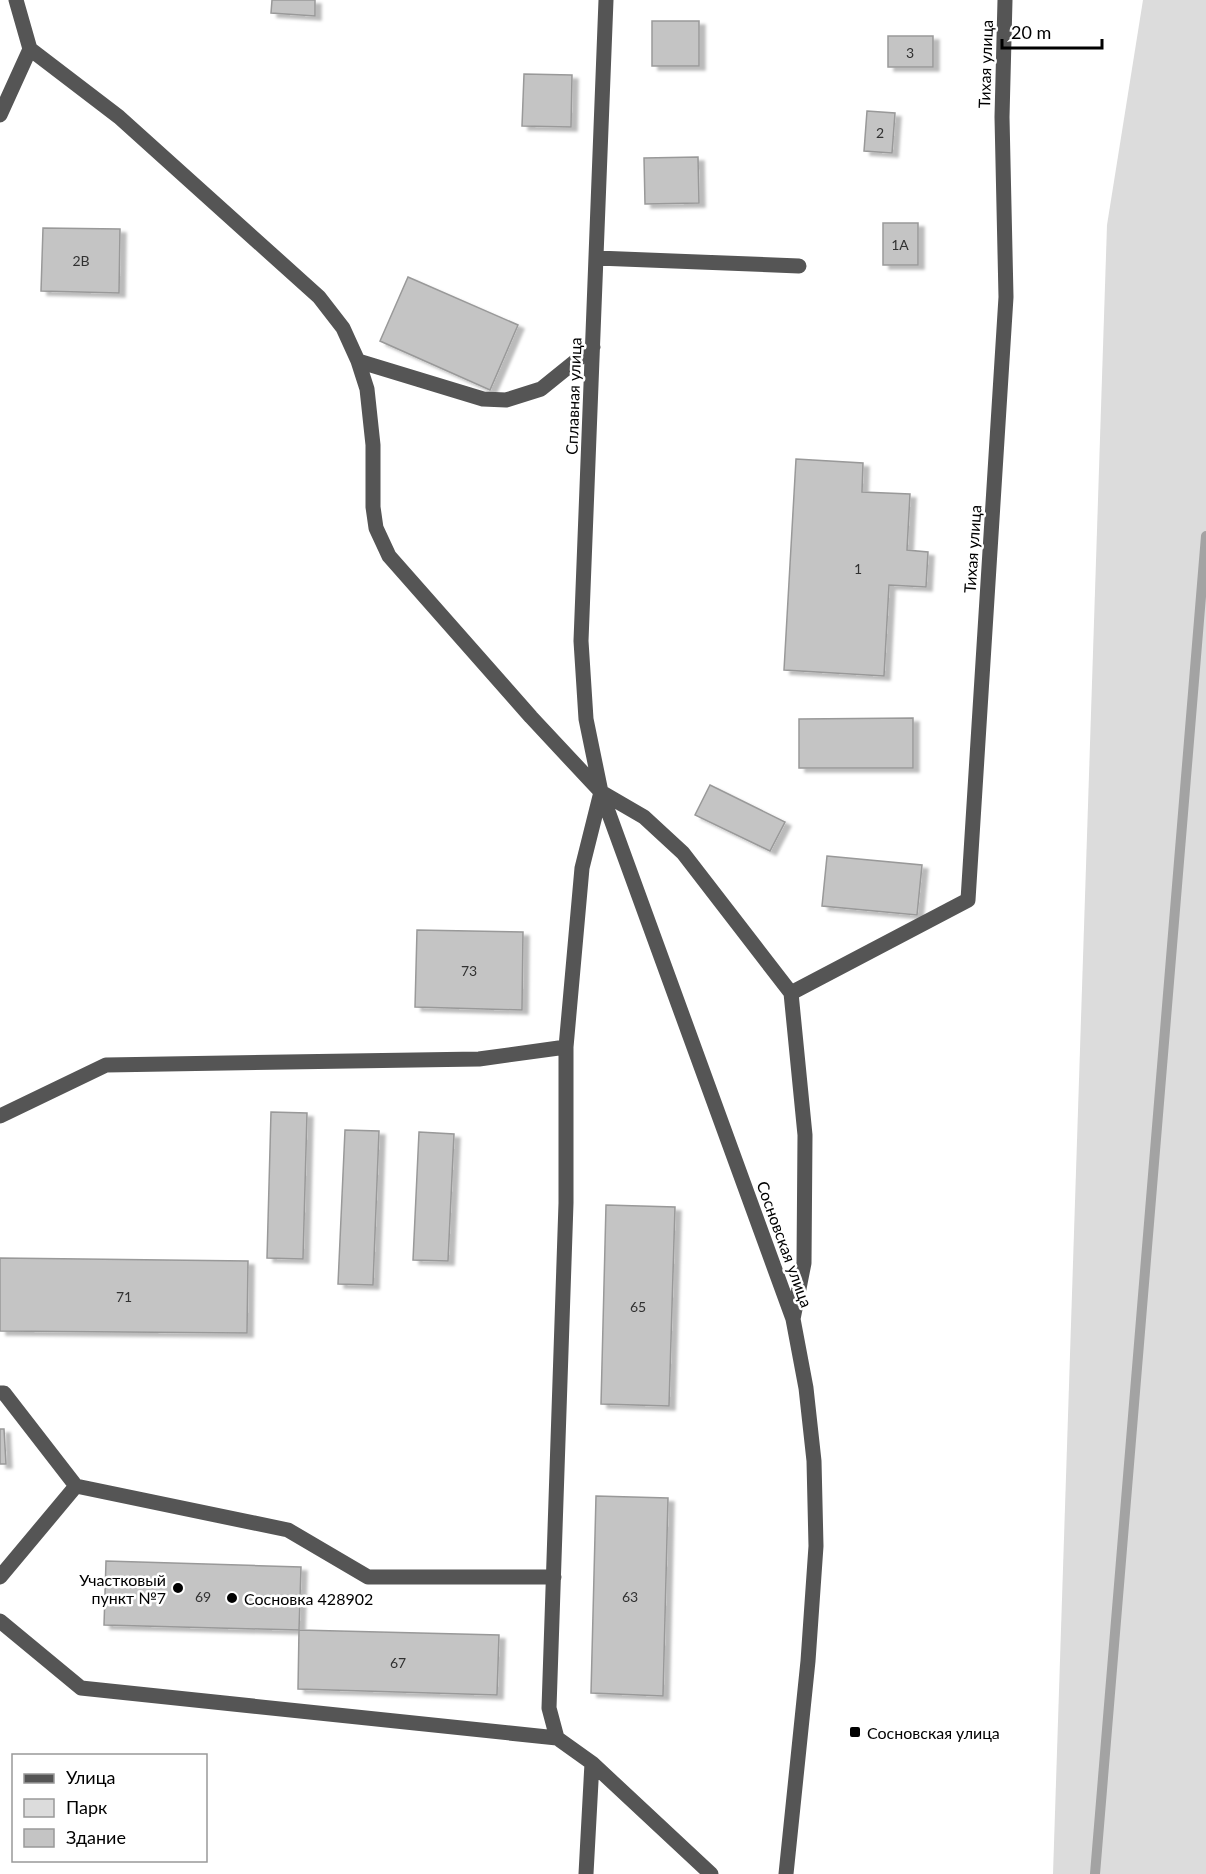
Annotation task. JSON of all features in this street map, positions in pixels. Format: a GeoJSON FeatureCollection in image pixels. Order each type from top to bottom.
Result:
{"type":"FeatureCollection","features":[{"type":"Feature","properties":{"kind":"street"},"geometry":{"type":"LineString","coordinates":[[16,0],[30,49],[119,117],[319,297],[343,328],[358,361],[367,390],[373,445],[373,507],[376,528],[389,556],[531,717],[601,792],[644,817],[683,853],[791,993],[805,1135],[804,1263],[793,1319]]}},
{"type":"Feature","properties":{"kind":"street","name":"Сплавная улица"},"geometry":{"type":"LineString","coordinates":[[601,792],[586,719],[581,640],[606,0]]}},
{"type":"Feature","properties":{"kind":"street","name":"Тихая улица"},"geometry":{"type":"LineString","coordinates":[[791,993],[968,900],[1006,297],[1002,117],[1005,0]]}},
{"type":"Feature","properties":{"kind":"street"},"geometry":{"type":"LineString","coordinates":[[0,115],[30,49]]}},
{"type":"Feature","properties":{"kind":"street"},"geometry":{"type":"LineString","coordinates":[[597,258],[799,266]]}},
{"type":"Feature","properties":{"kind":"street"},"geometry":{"type":"LineString","coordinates":[[358,361],[483,399],[506,400],[542,389],[593,347]]}},
{"type":"Feature","properties":{"kind":"street"},"geometry":{"type":"LineString","coordinates":[[557,1738],[549,1708],[566,1203],[566,1047],[582,868],[601,792]]}},
{"type":"Feature","properties":{"kind":"street","name":"Сосновская улица"},"geometry":{"type":"LineString","coordinates":[[601,792],[793,1319],[806,1388],[814,1461],[816,1546],[808,1661],[786,1874]]}},
{"type":"Feature","properties":{"kind":"street"},"geometry":{"type":"LineString","coordinates":[[0,1116],[106,1065],[480,1059],[566,1047]]}},
{"type":"Feature","properties":{"kind":"street"},"geometry":{"type":"LineString","coordinates":[[0,1393],[4,1393],[76,1486],[288,1530],[368,1577],[554,1576]]}},
{"type":"Feature","properties":{"kind":"street"},"geometry":{"type":"LineString","coordinates":[[0,1577],[76,1486]]}},
{"type":"Feature","properties":{"kind":"street"},"geometry":{"type":"LineString","coordinates":[[0,1621],[81,1688],[557,1738],[592,1763],[711,1874]]}},
{"type":"Feature","properties":{"kind":"street"},"geometry":{"type":"LineString","coordinates":[[586,1874],[592,1763]]}},
{"type":"Feature","properties":{"kind":"green space"},"geometry":{"type":"Polygon","coordinates":[[[1143,0],[1206,0],[1206,1874],[1053,1874],[1107,225],[1143,0]]]}},
{"type":"Feature","properties":{"kind":"building"},"geometry":{"type":"Polygon","coordinates":[[[272,0],[315,0],[315,16],[271,13],[272,0]]]}},
{"type":"Feature","properties":{"kind":"building"},"geometry":{"type":"Polygon","coordinates":[[[652,21],[699,21],[699,66],[652,66],[652,21]]]}},
{"type":"Feature","properties":{"kind":"building"},"geometry":{"type":"Polygon","coordinates":[[[888,36],[933,36],[933,67],[888,67],[888,36]]]}},
{"type":"Feature","properties":{"kind":"building"},"geometry":{"type":"Polygon","coordinates":[[[524,74],[572,75],[571,127],[522,126],[524,74]]]}},
{"type":"Feature","properties":{"kind":"building"},"geometry":{"type":"Polygon","coordinates":[[[867,111],[895,113],[892,153],[864,151],[867,111]]]}},
{"type":"Feature","properties":{"kind":"building"},"geometry":{"type":"Polygon","coordinates":[[[698,157],[699,203],[645,204],[644,158],[698,157]]]}},
{"type":"Feature","properties":{"kind":"building"},"geometry":{"type":"Polygon","coordinates":[[[883,223],[918,223],[918,265],[883,265],[883,223]]]}},
{"type":"Feature","properties":{"kind":"building"},"geometry":{"type":"Polygon","coordinates":[[[43,228],[120,229],[119,293],[41,291],[43,228]]]}},
{"type":"Feature","properties":{"kind":"building"},"geometry":{"type":"Polygon","coordinates":[[[408,277],[518,325],[490,390],[380,341],[408,277]]]}},
{"type":"Feature","properties":{"kind":"building"},"geometry":{"type":"Polygon","coordinates":[[[796,459],[863,463],[862,492],[910,494],[907,550],[928,552],[926,587],[889,585],[884,676],[784,670],[796,459]]]}},
{"type":"Feature","properties":{"kind":"building"},"geometry":{"type":"Polygon","coordinates":[[[913,718],[913,768],[799,768],[799,719],[913,718]]]}},
{"type":"Feature","properties":{"kind":"building"},"geometry":{"type":"Polygon","coordinates":[[[710,785],[785,822],[770,851],[695,815],[710,785]]]}},
{"type":"Feature","properties":{"kind":"building"},"geometry":{"type":"Polygon","coordinates":[[[827,856],[922,865],[917,915],[822,906],[827,856]]]}},
{"type":"Feature","properties":{"kind":"building"},"geometry":{"type":"Polygon","coordinates":[[[417,930],[523,932],[522,1010],[415,1007],[417,930]]]}},
{"type":"Feature","properties":{"kind":"building"},"geometry":{"type":"Polygon","coordinates":[[[271,1112],[307,1113],[303,1259],[267,1258],[271,1112]]]}},
{"type":"Feature","properties":{"kind":"building"},"geometry":{"type":"Polygon","coordinates":[[[345,1130],[379,1131],[373,1285],[338,1284],[345,1130]]]}},
{"type":"Feature","properties":{"kind":"building"},"geometry":{"type":"Polygon","coordinates":[[[419,1132],[454,1134],[448,1261],[413,1260],[419,1132]]]}},
{"type":"Feature","properties":{"kind":"building"},"geometry":{"type":"Polygon","coordinates":[[[606,1205],[675,1207],[669,1406],[601,1404],[606,1205]]]}},
{"type":"Feature","properties":{"kind":"building"},"geometry":{"type":"Polygon","coordinates":[[[0,1258],[248,1261],[247,1333],[0,1331],[0,1258]]]}},
{"type":"Feature","properties":{"kind":"building"},"geometry":{"type":"Polygon","coordinates":[[[0,1429],[4,1429],[6,1464],[0,1464],[0,1429]]]}},
{"type":"Feature","properties":{"kind":"building"},"geometry":{"type":"Polygon","coordinates":[[[596,1496],[668,1498],[663,1696],[591,1693],[596,1496]]]}},
{"type":"Feature","properties":{"kind":"building"},"geometry":{"type":"Polygon","coordinates":[[[106,1561],[301,1567],[299,1630],[104,1625],[106,1561]]]}},
{"type":"Feature","properties":{"kind":"building"},"geometry":{"type":"Polygon","coordinates":[[[299,1630],[499,1635],[497,1695],[298,1689],[299,1630]]]}},
{"type":"Feature","properties":{"kind":"waterway"},"geometry":{"type":"LineString","coordinates":[[1095,1874],[1206,536]]}},
{"type":"Feature","properties":{"kind":"place","name":"Участковый пункт №7"},"geometry":{"type":"Point","coordinates":[178,1588]}},
{"type":"Feature","properties":{"kind":"place","name":"Сосновка 428902"},"geometry":{"type":"Point","coordinates":[232,1598]}},
{"type":"Feature","properties":{"kind":"place","name":"Сосновская улица"},"geometry":{"type":"Point","coordinates":[855,1732]}}]}
